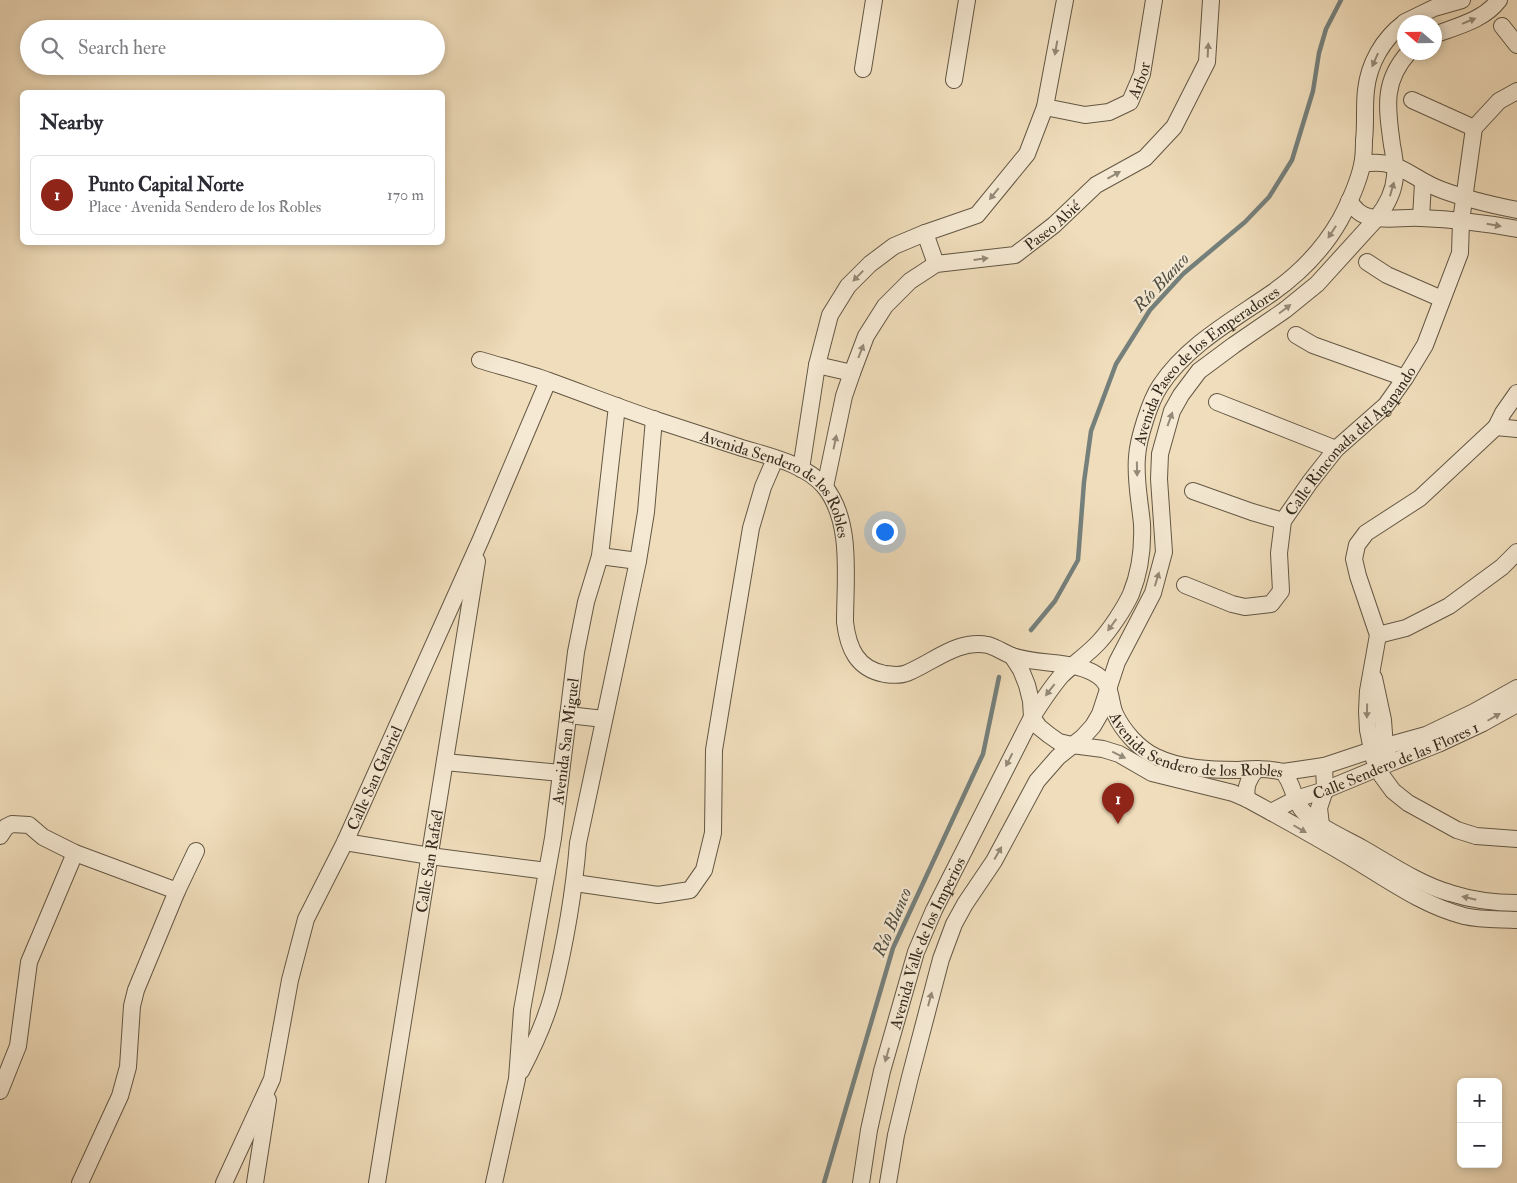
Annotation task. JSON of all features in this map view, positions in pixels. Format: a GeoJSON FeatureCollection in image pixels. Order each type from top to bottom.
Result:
{"type":"FeatureCollection","features":[{"type":"Feature","properties":{"kind":"street"},"geometry":{"type":"LineString","coordinates":[[863,68],[874,0]]}},
{"type":"Feature","properties":{"kind":"street"},"geometry":{"type":"LineString","coordinates":[[954,80],[967,0]]}},
{"type":"Feature","properties":{"kind":"street"},"geometry":{"type":"LineString","coordinates":[[801,469],[817,365],[830,315],[848,286],[870,264],[894,246],[977,215],[1027,154],[1045,107],[1065,0]]}},
{"type":"Feature","properties":{"kind":"street","name":"Arbor"},"geometry":{"type":"LineString","coordinates":[[1045,107],[1084,115],[1109,112],[1130,102],[1142,74],[1154,0]]}},
{"type":"Feature","properties":{"kind":"street","name":"Paseo Abié"},"geometry":{"type":"LineString","coordinates":[[825,487],[844,396],[866,336],[885,306],[910,281],[936,264],[1014,255],[1054,226],[1096,185],[1144,158],[1174,128],[1207,62],[1211,0]]}},
{"type":"Feature","properties":{"kind":"street","name":"Avenida Paseo de los Emperadores"},"geometry":{"type":"LineString","coordinates":[[1420,15],[1434,8],[1462,0]]}},
{"type":"Feature","properties":{"kind":"street"},"geometry":{"type":"LineString","coordinates":[[1442,32],[1483,15],[1499,0]]}},
{"type":"Feature","properties":{"kind":"street"},"geometry":{"type":"LineString","coordinates":[[1502,26],[1517,45]]}},
{"type":"Feature","properties":{"kind":"street","name":"Avenida Paseo de los Emperadores"},"geometry":{"type":"LineString","coordinates":[[1032,717],[1050,689],[1099,642],[1131,594],[1141,561],[1142,526],[1137,488],[1137,456],[1144,422],[1160,386],[1184,357],[1224,325],[1274,292],[1302,269],[1327,240],[1349,201],[1363,164],[1366,90],[1373,63],[1379,50],[1397,30]]}},
{"type":"Feature","properties":{"kind":"street","name":"Avenida Paseo de los Emperadores"},"geometry":{"type":"LineString","coordinates":[[1072,745],[1083,736],[1100,714],[1117,662],[1140,620],[1159,575],[1164,552],[1159,479],[1160,454],[1172,411],[1199,371],[1285,310],[1317,284],[1378,218],[1392,193],[1394,183],[1395,165],[1387,110],[1389,90],[1403,60]]}},
{"type":"Feature","properties":{"kind":"street"},"geometry":{"type":"LineString","coordinates":[[1412,100],[1474,128],[1500,101],[1517,91]]}},
{"type":"Feature","properties":{"kind":"street","name":"Calle Rinconada del Agapando"},"geometry":{"type":"LineString","coordinates":[[1185,585],[1245,607],[1271,604],[1281,591],[1279,553],[1283,522],[1310,482],[1336,449],[1386,404],[1425,345],[1460,253],[1461,221],[1474,128]]}},
{"type":"Feature","properties":{"kind":"street"},"geometry":{"type":"LineString","coordinates":[[1363,164],[1379,162],[1395,165],[1423,182],[1465,198],[1517,210]]}},
{"type":"Feature","properties":{"kind":"street"},"geometry":{"type":"LineString","coordinates":[[1421,218],[1423,182]]}},
{"type":"Feature","properties":{"kind":"street"},"geometry":{"type":"LineString","coordinates":[[1349,201],[1357,211],[1369,217],[1421,218],[1487,223],[1517,229]]}},
{"type":"Feature","properties":{"kind":"street"},"geometry":{"type":"LineString","coordinates":[[925,233],[936,264]]}},
{"type":"Feature","properties":{"kind":"street"},"geometry":{"type":"LineString","coordinates":[[1367,262],[1386,275],[1442,299]]}},
{"type":"Feature","properties":{"kind":"street"},"geometry":{"type":"LineString","coordinates":[[1296,335],[1313,345],[1404,378]]}},
{"type":"Feature","properties":{"kind":"street","name":"Avenida Sendero de los Robles"},"geometry":{"type":"LineString","coordinates":[[480,360],[548,381],[654,419],[774,458],[801,469],[816,479],[825,487],[842,520],[845,542],[845,622],[847,634],[851,648],[859,661],[867,668],[878,673],[893,676],[906,674],[962,645],[972,644],[991,646],[1012,656],[1042,663],[1073,665],[1092,672],[1101,678],[1108,686],[1115,713],[1123,728],[1136,743],[1155,757],[1172,764],[1190,767],[1236,770],[1257,769],[1283,772],[1291,782],[1296,799],[1302,810],[1321,825],[1427,884],[1448,893],[1481,901],[1517,903]]}},
{"type":"Feature","properties":{"kind":"street"},"geometry":{"type":"LineString","coordinates":[[817,365],[852,373]]}},
{"type":"Feature","properties":{"kind":"street","name":"Calle San Gabriel"},"geometry":{"type":"LineString","coordinates":[[224,1183],[272,1078],[290,980],[306,919],[345,842],[481,539],[548,381]]}},
{"type":"Feature","properties":{"kind":"street"},"geometry":{"type":"LineString","coordinates":[[1514,836],[1476,836],[1457,830],[1424,812],[1393,791],[1382,776],[1384,765],[1378,748],[1383,720],[1372,672],[1378,635],[1354,559],[1358,545],[1366,534],[1420,498],[1496,426],[1517,393]]}},
{"type":"Feature","properties":{"kind":"street"},"geometry":{"type":"LineString","coordinates":[[1217,402],[1336,449]]}},
{"type":"Feature","properties":{"kind":"street","name":"Avenida San Miguel"},"geometry":{"type":"LineString","coordinates":[[494,1183],[517,1079],[522,1010],[553,838],[576,652],[586,602],[600,556],[617,406]]}},
{"type":"Feature","properties":{"kind":"street","name":"Avenida San Miguel"},"geometry":{"type":"LineString","coordinates":[[517,1079],[537,1039],[553,994],[575,882],[578,843],[638,561],[646,512],[654,419]]}},
{"type":"Feature","properties":{"kind":"street"},"geometry":{"type":"LineString","coordinates":[[1496,426],[1517,429]]}},
{"type":"Feature","properties":{"kind":"street"},"geometry":{"type":"LineString","coordinates":[[575,882],[658,895],[690,890],[704,870],[713,833],[714,750],[750,537],[763,487],[774,458]]}},
{"type":"Feature","properties":{"kind":"street"},"geometry":{"type":"LineString","coordinates":[[1193,491],[1283,522]]}},
{"type":"Feature","properties":{"kind":"street","name":"Calle San Rafaél"},"geometry":{"type":"LineString","coordinates":[[377,1183],[481,539]]}},
{"type":"Feature","properties":{"kind":"street"},"geometry":{"type":"LineString","coordinates":[[1378,635],[1406,628],[1449,606],[1502,567],[1517,552]]}},
{"type":"Feature","properties":{"kind":"street"},"geometry":{"type":"LineString","coordinates":[[600,556],[638,561]]}},
{"type":"Feature","properties":{"kind":"street"},"geometry":{"type":"LineString","coordinates":[[1012,656],[1021,670],[1027,685],[1032,717],[1039,727],[1059,742],[1103,748],[1119,754],[1152,774],[1247,799],[1414,897],[1440,908],[1465,916],[1517,920]]}},
{"type":"Feature","properties":{"kind":"street","name":"Calle Sendero de las Flores 1"},"geometry":{"type":"LineString","coordinates":[[1283,772],[1324,766],[1378,748],[1426,735],[1474,712],[1517,688]]}},
{"type":"Feature","properties":{"kind":"street","name":"Calle Sendero de las Flores 1"},"geometry":{"type":"LineString","coordinates":[[1271,812],[1296,799],[1325,790],[1438,744],[1483,724],[1517,704]]}},
{"type":"Feature","properties":{"kind":"street"},"geometry":{"type":"LineString","coordinates":[[568,715],[604,719]]}},
{"type":"Feature","properties":{"kind":"street","name":"Avenida Valle de los Imperios"},"geometry":{"type":"LineString","coordinates":[[861,1183],[869,1130],[882,1071],[916,952],[934,910],[1032,717]]}},
{"type":"Feature","properties":{"kind":"street","name":"Avenida Valle de los Imperios"},"geometry":{"type":"LineString","coordinates":[[888,1183],[896,1136],[930,999],[954,924],[997,855],[1037,781],[1047,768],[1072,745]]}},
{"type":"Feature","properties":{"kind":"street"},"geometry":{"type":"LineString","coordinates":[[445,762],[561,773]]}},
{"type":"Feature","properties":{"kind":"street"},"geometry":{"type":"LineString","coordinates":[[1321,825],[1319,808],[1325,790],[1324,766]]}},
{"type":"Feature","properties":{"kind":"street"},"geometry":{"type":"LineString","coordinates":[[1247,799],[1246,793],[1249,780],[1257,769]]}},
{"type":"Feature","properties":{"kind":"street"},"geometry":{"type":"LineString","coordinates":[[0,836],[6,827],[12,824],[29,826],[43,837],[75,853],[177,891]]}},
{"type":"Feature","properties":{"kind":"street"},"geometry":{"type":"LineString","coordinates":[[553,838],[578,843]]}},
{"type":"Feature","properties":{"kind":"street"},"geometry":{"type":"LineString","coordinates":[[345,842],[430,856],[547,871]]}},
{"type":"Feature","properties":{"kind":"street"},"geometry":{"type":"LineString","coordinates":[[80,1183],[120,1096],[128,1067],[132,1006],[136,990],[177,891],[196,851]]}},
{"type":"Feature","properties":{"kind":"street"},"geometry":{"type":"LineString","coordinates":[[0,1091],[18,1046],[29,962],[75,853]]}},
{"type":"Feature","properties":{"kind":"street"},"geometry":{"type":"LineString","coordinates":[[535,941],[563,944]]}},
{"type":"Feature","properties":{"kind":"street"},"geometry":{"type":"LineString","coordinates":[[255,1183],[272,1078]]}},
{"type":"Feature","properties":{"kind":"street"},"geometry":{"type":"LineString","coordinates":[[869,1130],[896,1136]]}},
{"type":"Feature","properties":{"kind":"waterway","name":"Río Blanco"},"geometry":{"type":"LineString","coordinates":[[1031,630],[1055,601],[1078,560],[1084,482],[1091,431],[1116,364],[1150,310],[1183,274],[1245,222],[1269,197],[1292,160],[1313,91],[1319,53],[1326,29],[1341,0]]}},
{"type":"Feature","properties":{"kind":"waterway","name":"Río Blanco"},"geometry":{"type":"LineString","coordinates":[[824,1183],[893,948],[983,754],[999,677]]}},
{"type":"Feature","properties":{"kind":"place","name":"Punto Capital Norte"},"geometry":{"type":"Point","coordinates":[1118,824]}}]}
